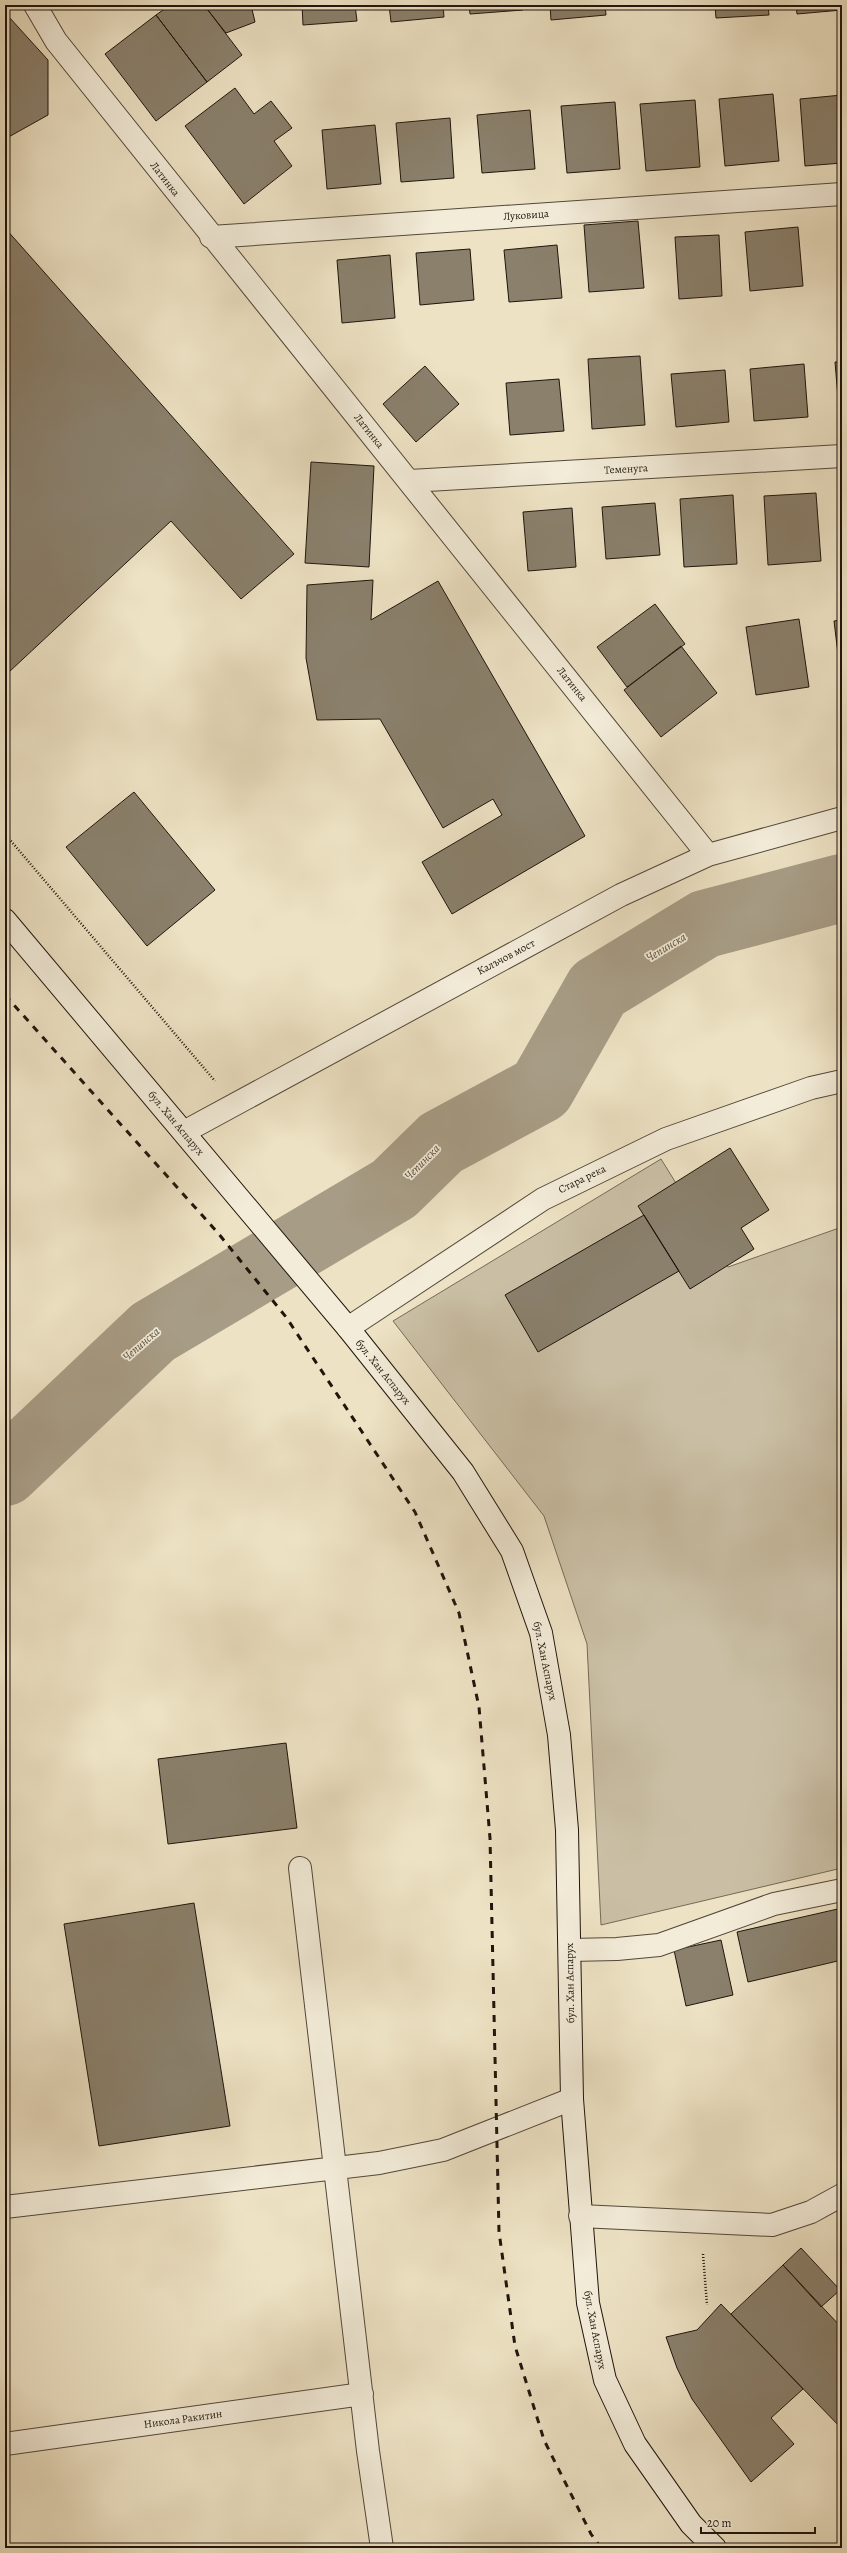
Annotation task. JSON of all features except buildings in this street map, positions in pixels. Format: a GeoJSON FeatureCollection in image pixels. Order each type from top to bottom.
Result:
{"type":"FeatureCollection","features":[{"type":"Feature","properties":{"kind":"street","name":"Латинка"},"geometry":{"type":"LineString","coordinates":[[35,5],[56,41],[211,237],[410,481],[708,854]]}},
{"type":"Feature","properties":{"kind":"street","name":"Луковица"},"geometry":{"type":"LineString","coordinates":[[211,237],[842,194]]}},
{"type":"Feature","properties":{"kind":"street","name":"Теменуга"},"geometry":{"type":"LineString","coordinates":[[410,481],[842,456]]}},
{"type":"Feature","properties":{"kind":"street","name":"Калъчов мост"},"geometry":{"type":"LineString","coordinates":[[184,1132],[621,895],[708,854],[842,818]]}},
{"type":"Feature","properties":{"kind":"street","name":"бул. Хан Аспарух"},"geometry":{"type":"LineString","coordinates":[[5,920],[237,1194],[314,1289],[348,1328],[463,1472],[512,1551],[541,1633],[559,1735],[568,1830],[572,2099],[588,2303],[605,2380],[635,2444],[692,2524],[715,2548]]}},
{"type":"Feature","properties":{"kind":"street","name":"Стара река"},"geometry":{"type":"LineString","coordinates":[[348,1328],[542,1199],[666,1139],[812,1088],[842,1081]]}},
{"type":"Feature","properties":{"kind":"street"},"geometry":{"type":"LineString","coordinates":[[300,1868],[362,2394],[382,2548]]}},
{"type":"Feature","properties":{"kind":"street"},"geometry":{"type":"LineString","coordinates":[[570,1950],[617,1949],[659,1945],[774,1904],[842,1890]]}},
{"type":"Feature","properties":{"kind":"street"},"geometry":{"type":"LineString","coordinates":[[5,2207],[379,2163],[443,2150],[572,2099]]}},
{"type":"Feature","properties":{"kind":"street"},"geometry":{"type":"LineString","coordinates":[[580,2216],[772,2225],[811,2212],[842,2195]]}},
{"type":"Feature","properties":{"kind":"street","name":"Никола Ракитин"},"geometry":{"type":"LineString","coordinates":[[5,2444],[362,2394]]}},
{"type":"Feature","properties":{"kind":"path"},"geometry":{"type":"LineString","coordinates":[[5,834],[234,1104]]}},
{"type":"Feature","properties":{"kind":"shaded area"},"geometry":{"type":"Polygon","coordinates":[[[661,1159],[728,1267],[842,1227],[842,1868],[601,1925],[587,1644],[544,1516],[393,1321],[661,1159]]]}},
{"type":"Feature","properties":{"kind":"waterway","name":"Чепинска"},"geometry":{"type":"LineString","coordinates":[[5,1472],[153,1332],[394,1189],[441,1143],[541,1089],[598,989],[705,924],[842,888]]}},
{"type":"Feature","properties":{"kind":"railway"},"geometry":{"type":"LineString","coordinates":[[5,995],[218,1233],[286,1317],[415,1512],[459,1613],[479,1707],[490,1838],[499,2232],[515,2346],[544,2440],[591,2534],[601,2548]]}}]}
